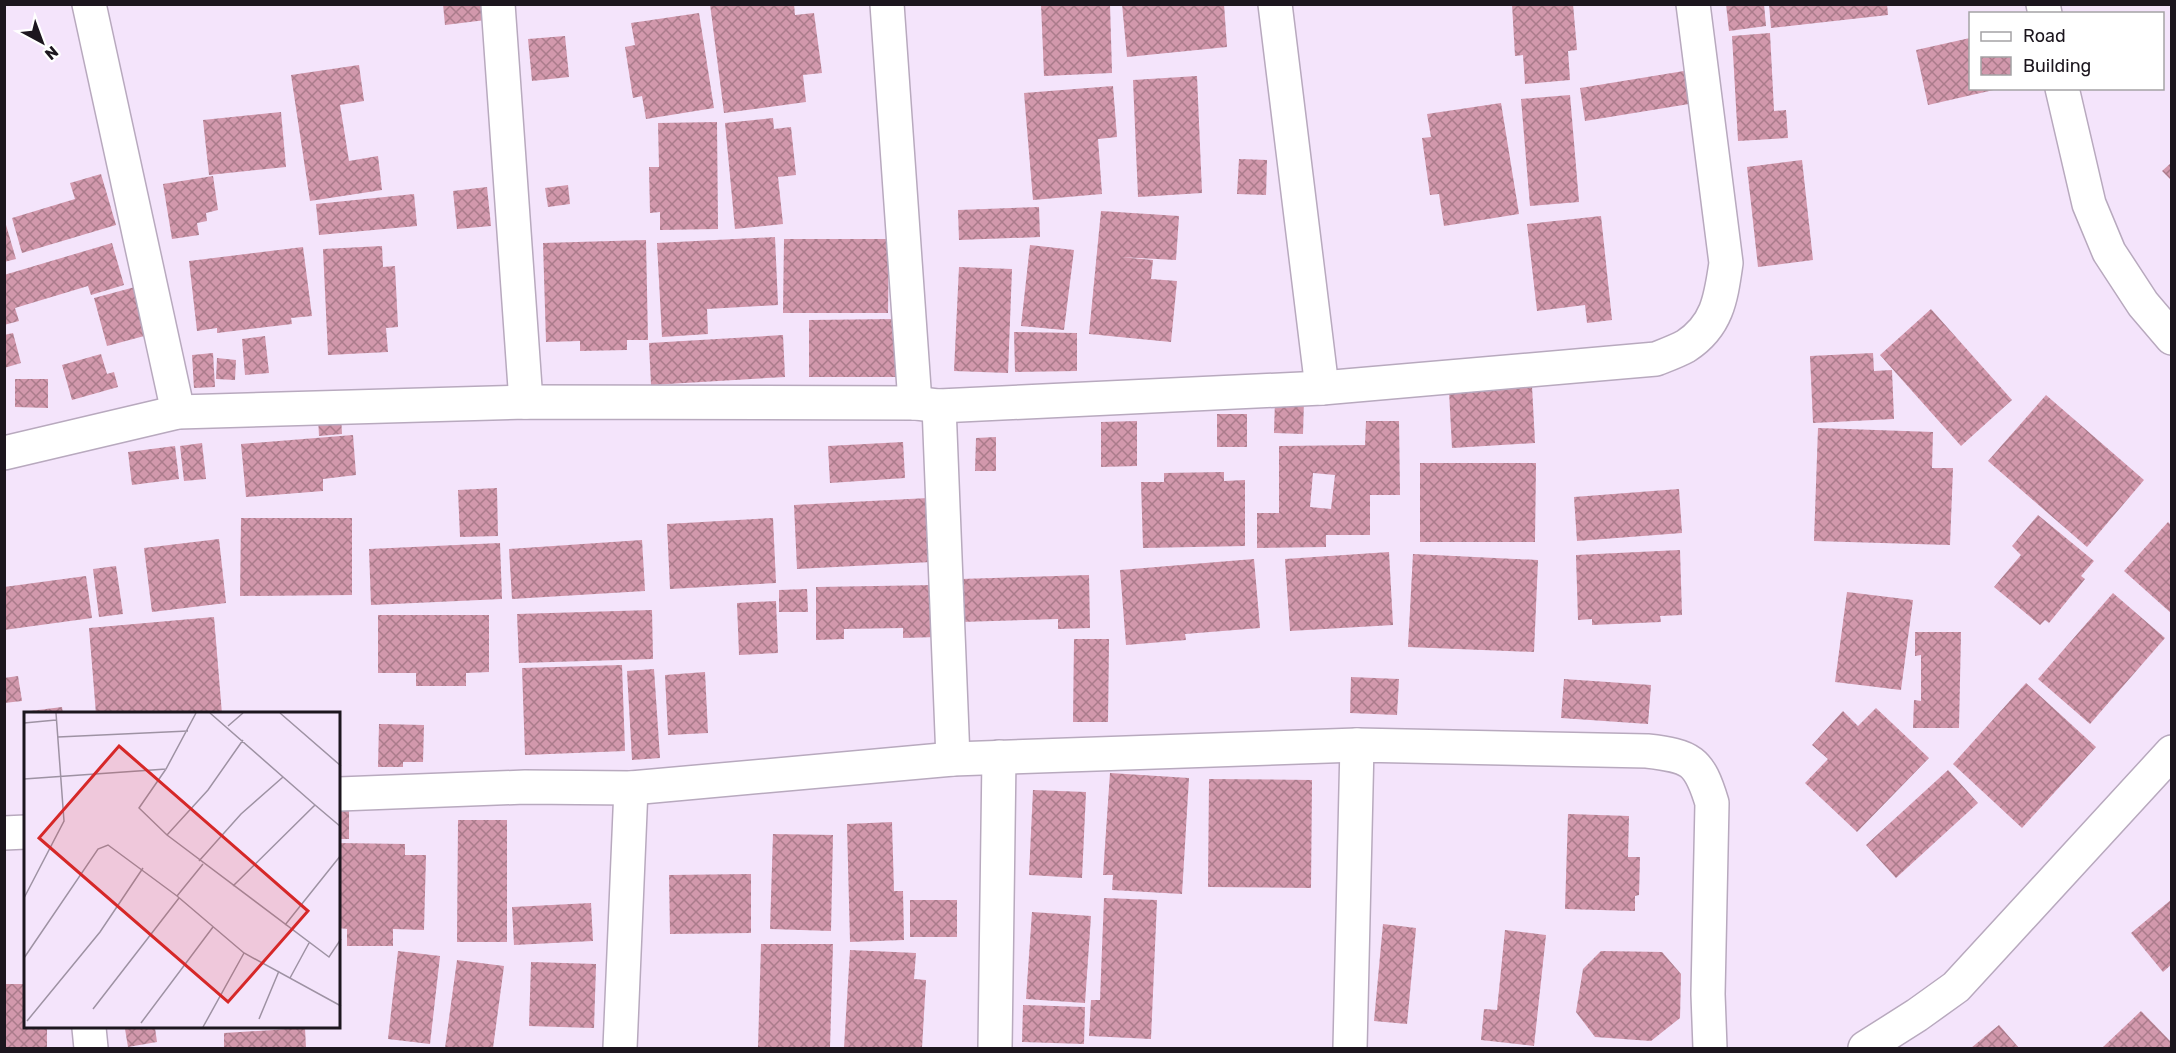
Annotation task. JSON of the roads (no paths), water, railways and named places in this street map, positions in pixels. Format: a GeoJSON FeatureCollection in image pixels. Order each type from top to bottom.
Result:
{"type":"FeatureCollection","features":[{"type":"Feature","properties":{"kind":"street"},"geometry":{"type":"LineString","coordinates":[[89,4],[177,412]]}},
{"type":"Feature","properties":{"kind":"street"},"geometry":{"type":"LineString","coordinates":[[498,4],[526,402]]}},
{"type":"Feature","properties":{"kind":"street"},"geometry":{"type":"LineString","coordinates":[[887,4],[927,405],[953,759]]}},
{"type":"Feature","properties":{"kind":"street"},"geometry":{"type":"LineString","coordinates":[[1275,4],[1322,388]]}},
{"type":"Feature","properties":{"kind":"street"},"geometry":{"type":"LineString","coordinates":[[4,453],[177,412],[526,402],[927,405],[1322,388],[1656,359],[1687,345],[1708,325],[1720,304],[1726,263],[1693,4]]}},
{"type":"Feature","properties":{"kind":"street"},"geometry":{"type":"LineString","coordinates":[[2062,90],[2089,204],[2109,252],[2143,304],[2172,338]]}},
{"type":"Feature","properties":{"kind":"street"},"geometry":{"type":"LineString","coordinates":[[1350,1048],[1357,745]]}},
{"type":"Feature","properties":{"kind":"street"},"geometry":{"type":"LineString","coordinates":[[340,794],[525,787],[631,788],[953,759],[1357,745],[1647,751],[1673,754],[1691,761],[1705,778],[1712,802],[1708,994],[1710,1048]]}},
{"type":"Feature","properties":{"kind":"street"},"geometry":{"type":"LineString","coordinates":[[1865,1048],[1956,987],[2172,752]]}},
{"type":"Feature","properties":{"kind":"street"},"geometry":{"type":"LineString","coordinates":[[994,1048],[999,757]]}},
{"type":"Feature","properties":{"kind":"street"},"geometry":{"type":"LineString","coordinates":[[620,1048],[631,788]]}},
{"type":"Feature","properties":{"kind":"street"},"geometry":{"type":"LineString","coordinates":[[4,833],[24,832]]}},
{"type":"Feature","properties":{"kind":"street"},"geometry":{"type":"LineString","coordinates":[[89,1029],[91,1048]]}}]}
